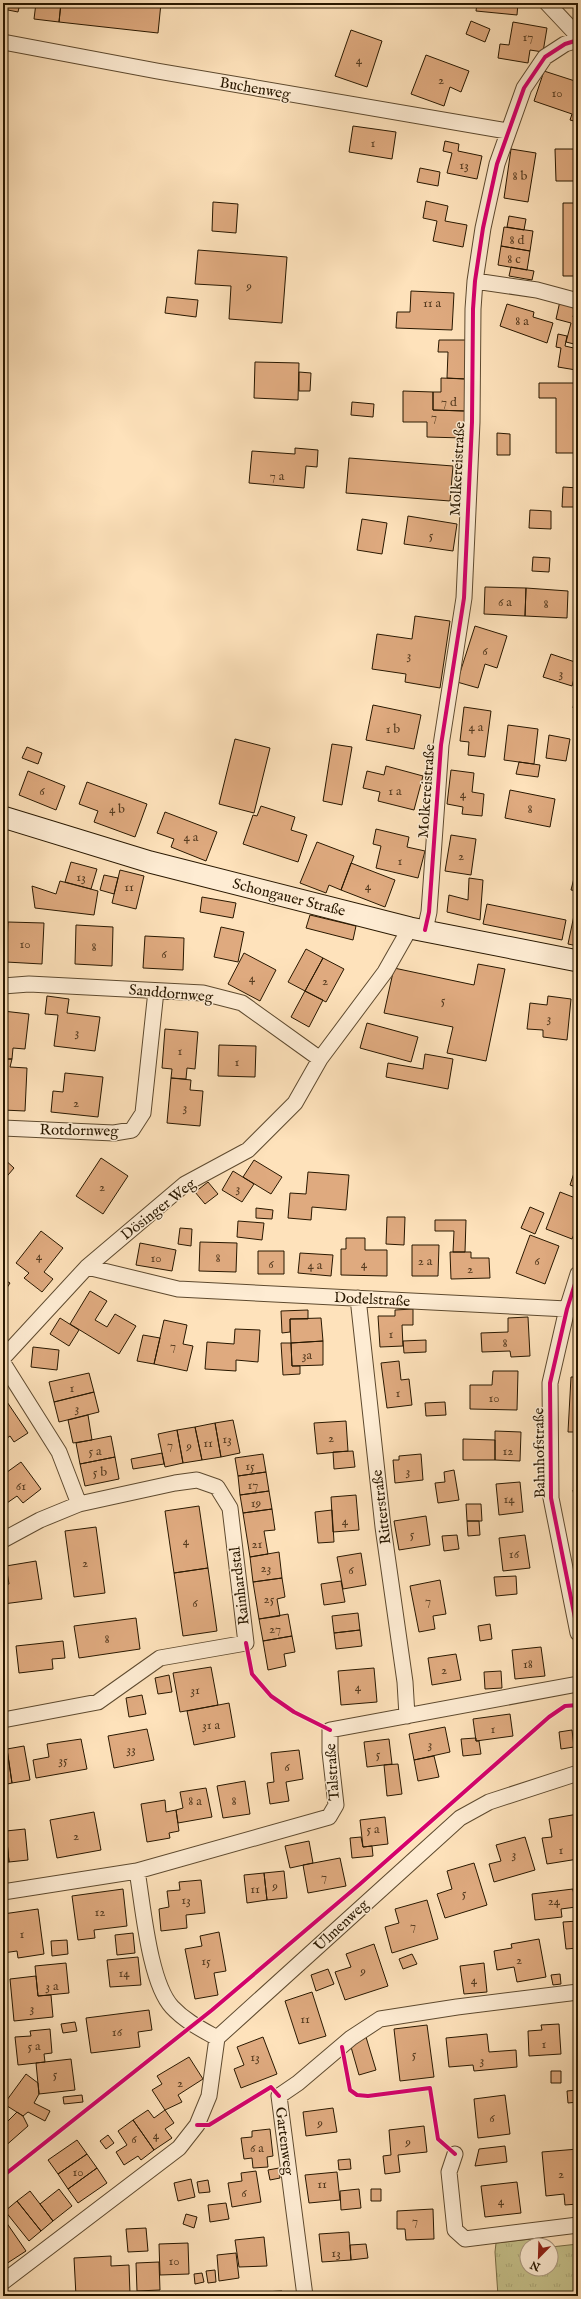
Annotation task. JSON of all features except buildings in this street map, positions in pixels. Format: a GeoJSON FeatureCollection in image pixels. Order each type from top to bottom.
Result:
{"type":"FeatureCollection","features":[{"type":"Feature","properties":{"kind":"main road","name":"Schongauer Straße"},"geometry":{"type":"LineString","coordinates":[[3,818],[150,862],[417,929],[578,961]]}},
{"type":"Feature","properties":{"kind":"street"},"geometry":{"type":"LineString","coordinates":[[547,3],[578,36]]}},
{"type":"Feature","properties":{"kind":"street","name":"Molkereistraße"},"geometry":{"type":"LineString","coordinates":[[417,929],[429,912],[441,745],[464,598],[472,422],[475,281],[483,228],[507,131],[524,88],[545,57],[565,44],[578,40]]}},
{"type":"Feature","properties":{"kind":"street","name":"Buchenweg"},"geometry":{"type":"LineString","coordinates":[[3,42],[165,72],[507,131]]}},
{"type":"Feature","properties":{"kind":"street"},"geometry":{"type":"LineString","coordinates":[[475,281],[537,290],[578,301]]}},
{"type":"Feature","properties":{"kind":"street","name":"Dösinger Weg"},"geometry":{"type":"LineString","coordinates":[[3,1358],[87,1267],[185,1184],[248,1150],[295,1103],[320,1059],[417,929]]}},
{"type":"Feature","properties":{"kind":"street","name":"Sanddornweg"},"geometry":{"type":"LineString","coordinates":[[3,986],[29,984],[203,993],[242,1003],[320,1059]]}},
{"type":"Feature","properties":{"kind":"street","name":"Rotdornweg"},"geometry":{"type":"LineString","coordinates":[[3,1128],[114,1133],[132,1130],[143,1113],[156,991]]}},
{"type":"Feature","properties":{"kind":"street","name":"Dodelstraße"},"geometry":{"type":"LineString","coordinates":[[87,1267],[178,1289],[567,1309]]}},
{"type":"Feature","properties":{"kind":"street","name":"Bahnhofstraße"},"geometry":{"type":"LineString","coordinates":[[578,1274],[567,1309],[550,1383],[551,1498],[578,1633]]}},
{"type":"Feature","properties":{"kind":"street","name":"Ritterstraße"},"geometry":{"type":"LineString","coordinates":[[358,1298],[383,1527],[405,1682],[407,1716]]}},
{"type":"Feature","properties":{"kind":"street"},"geometry":{"type":"LineString","coordinates":[[3,1362],[59,1452],[79,1504]]}},
{"type":"Feature","properties":{"kind":"street","name":"Rainhardstal"},"geometry":{"type":"LineString","coordinates":[[3,1540],[40,1520],[79,1504],[175,1483],[197,1480],[217,1487],[230,1508],[246,1643],[160,1658],[98,1702],[3,1720]]}},
{"type":"Feature","properties":{"kind":"street","name":"Talstraße"},"geometry":{"type":"LineString","coordinates":[[3,1892],[137,1871],[329,1817],[336,1805],[330,1752],[330,1730],[578,1684]]}},
{"type":"Feature","properties":{"kind":"street","name":"Ulmenweg"},"geometry":{"type":"LineString","coordinates":[[217,2038],[460,1818],[489,1802],[578,1773]]}},
{"type":"Feature","properties":{"kind":"street"},"geometry":{"type":"LineString","coordinates":[[3,2282],[179,2148],[197,2125],[208,2096],[217,2038],[191,2024],[171,2006],[160,1989],[137,1871]]}},
{"type":"Feature","properties":{"kind":"street","name":"Gartenweg"},"geometry":{"type":"LineString","coordinates":[[305,2296],[279,2096],[304,2078],[351,2038],[380,2019],[457,2007],[578,1992]]}},
{"type":"Feature","properties":{"kind":"street"},"geometry":{"type":"LineString","coordinates":[[455,2154],[449,2172],[455,2230],[465,2239],[578,2225]]}},
{"type":"Feature","properties":{"kind":"green space"},"geometry":{"type":"Polygon","coordinates":[[[519,2240],[519,2277],[559,2277],[559,2246],[578,2244],[578,2296],[498,2296],[495,2252],[496,2243],[519,2240]]]}},
{"type":"Feature","properties":{"kind":"cycle path"},"geometry":{"type":"LineString","coordinates":[[425,930],[429,912],[441,745],[464,598],[472,422],[473,309],[475,281],[483,228],[497,164],[524,88],[545,57],[565,44],[578,40]]}},
{"type":"Feature","properties":{"kind":"cycle path"},"geometry":{"type":"LineString","coordinates":[[578,1274],[567,1309],[550,1383],[551,1498],[578,1633]]}},
{"type":"Feature","properties":{"kind":"cycle path"},"geometry":{"type":"LineString","coordinates":[[246,1643],[252,1674],[271,1696],[294,1712],[330,1730]]}},
{"type":"Feature","properties":{"kind":"cycle path"},"geometry":{"type":"LineString","coordinates":[[3,2176],[212,2010],[360,1884],[549,1717],[565,1706],[578,1705]]}},
{"type":"Feature","properties":{"kind":"cycle path"},"geometry":{"type":"LineString","coordinates":[[342,2047],[350,2090],[357,2095],[368,2096],[430,2088],[438,2139],[455,2154]]}},
{"type":"Feature","properties":{"kind":"cycle path"},"geometry":{"type":"LineString","coordinates":[[197,2125],[209,2125],[271,2087],[279,2096]]}}]}
